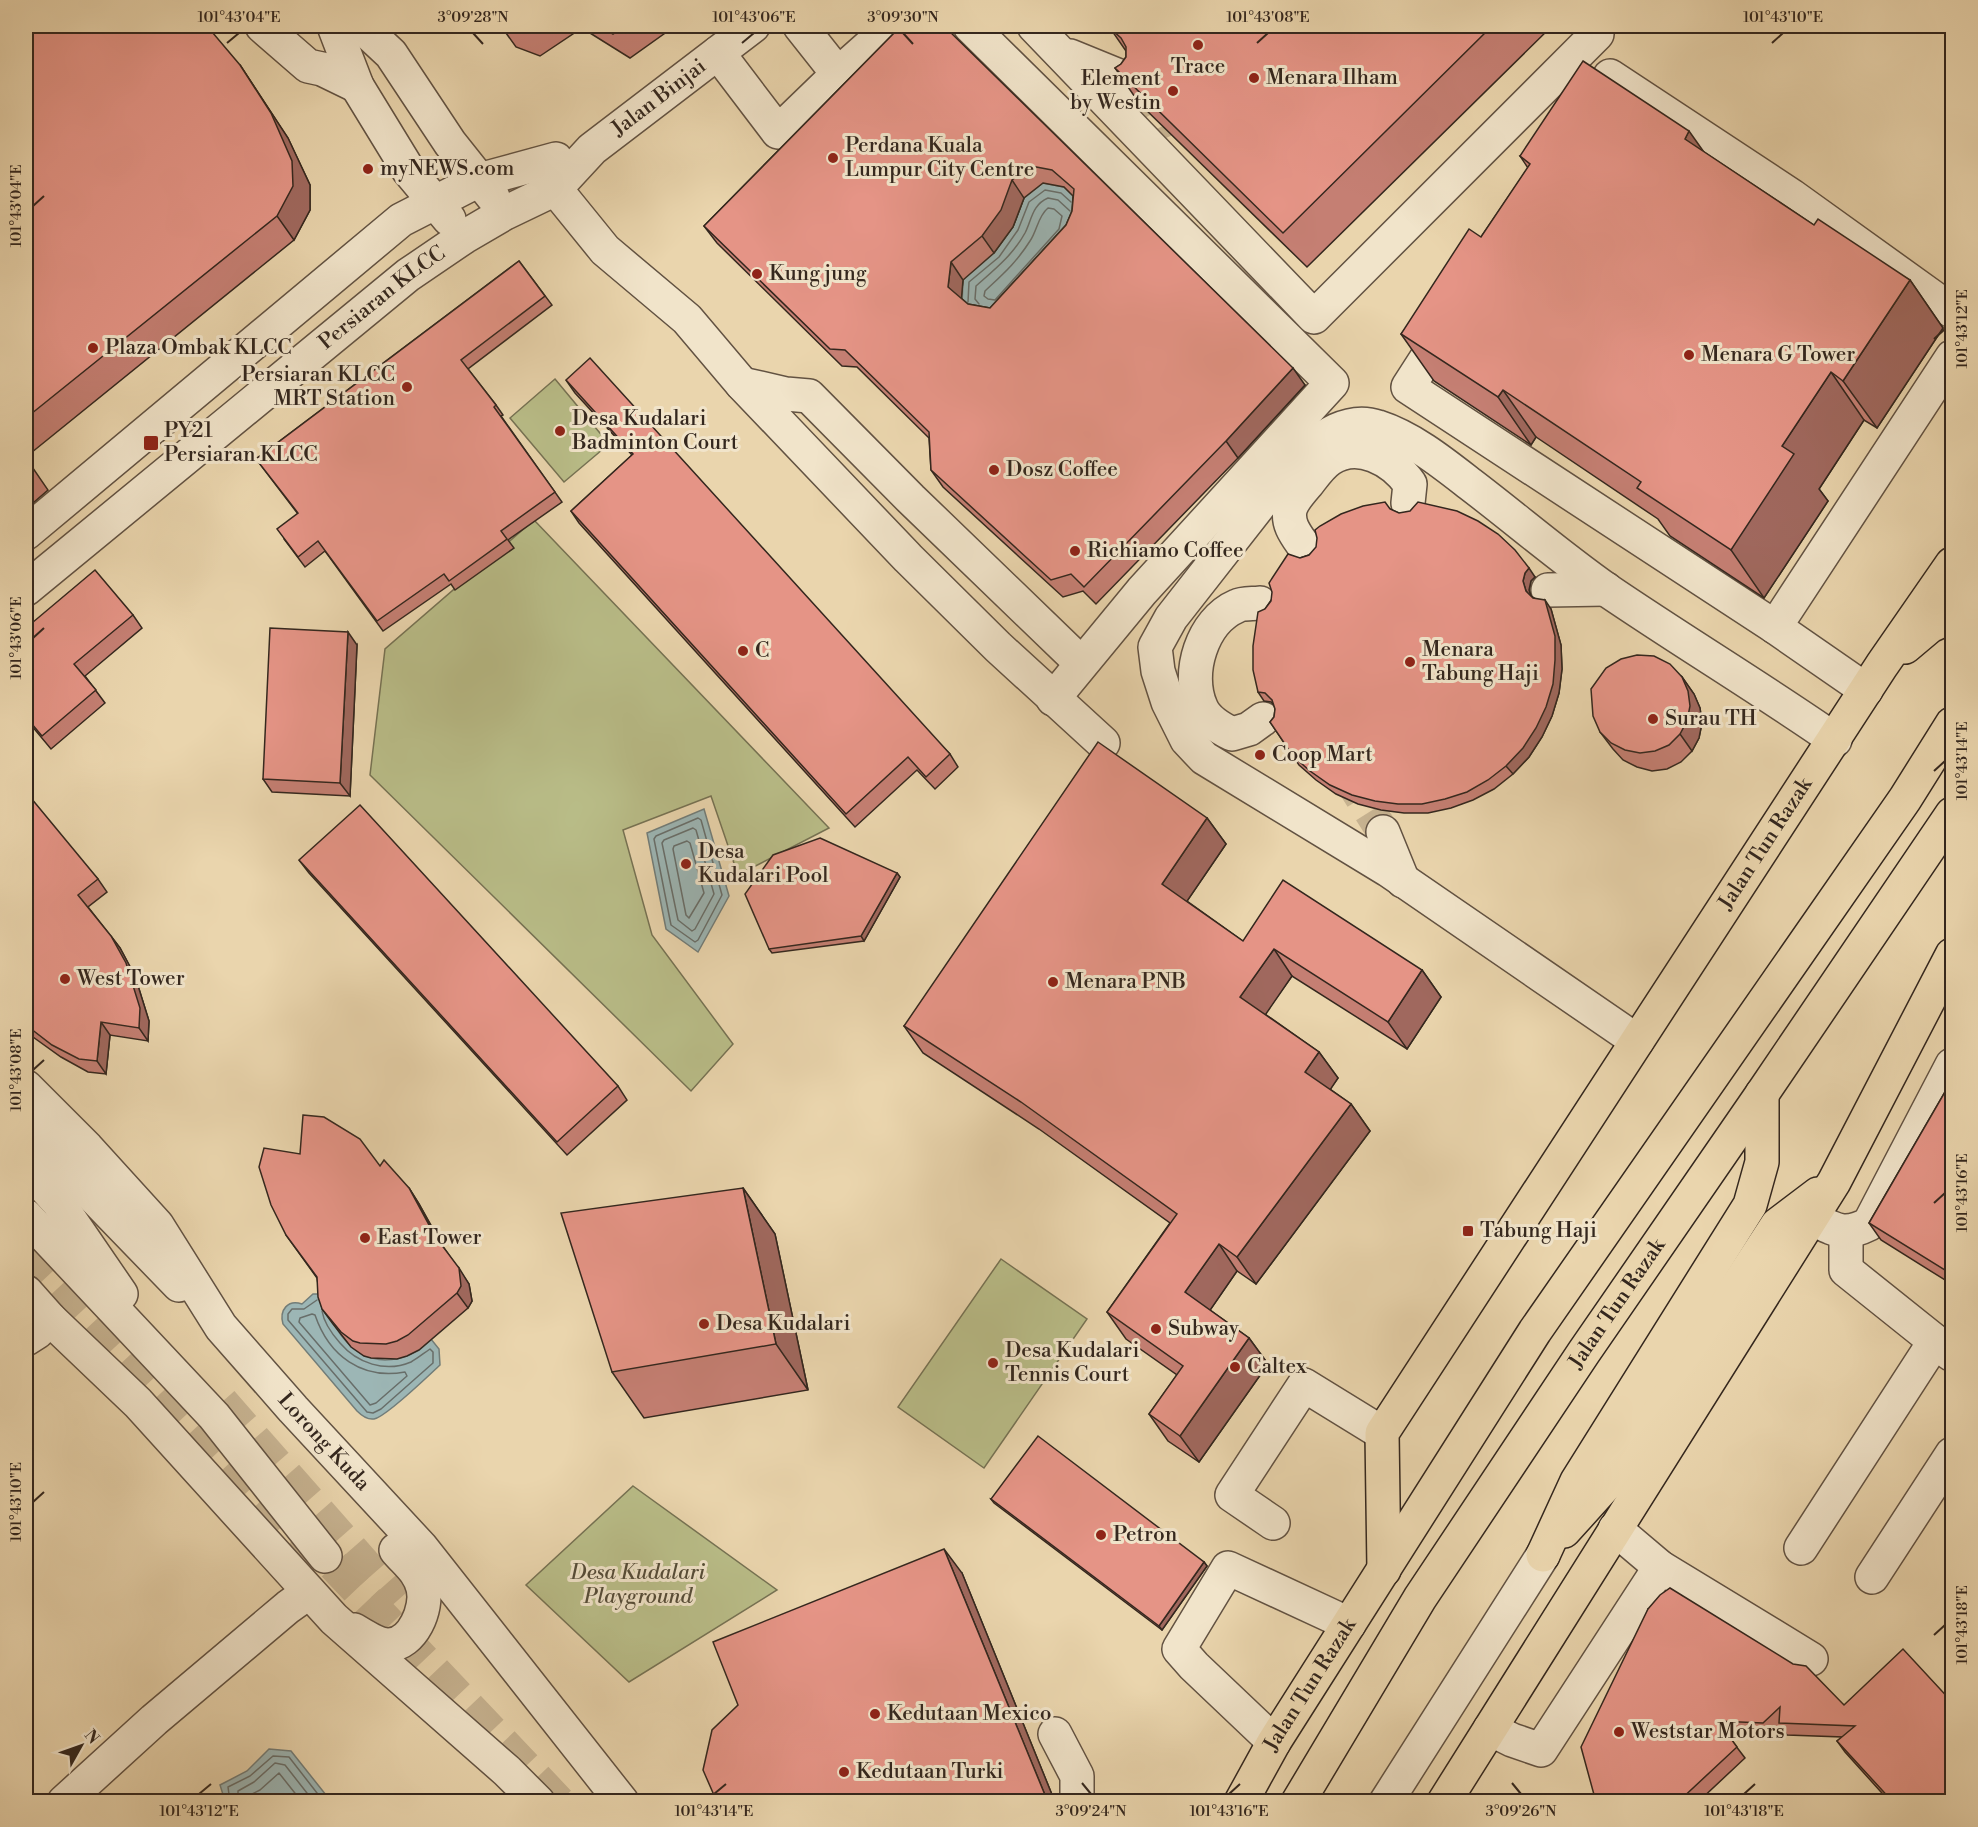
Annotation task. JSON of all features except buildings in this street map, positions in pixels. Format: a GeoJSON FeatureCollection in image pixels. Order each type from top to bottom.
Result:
{"type":"FeatureCollection","features":[{"type":"Feature","properties":{"kind":"main road","name":"Jalan Tun Razak"},"geometry":{"type":"LineString","coordinates":[[1382,1433],[1874,677],[1953,564]]}},
{"type":"Feature","properties":{"kind":"main road"},"geometry":{"type":"LineString","coordinates":[[1874,677],[1930,626],[1953,616]]}},
{"type":"Feature","properties":{"kind":"main road","name":"Jalan Tun Razak"},"geometry":{"type":"LineString","coordinates":[[1241,1802],[1274,1743],[1535,1331],[1905,799],[1953,724]]}},
{"type":"Feature","properties":{"kind":"main road","name":"Jalan Tun Razak"},"geometry":{"type":"LineString","coordinates":[[1298,1802],[1420,1598],[1584,1352],[1953,814]]}},
{"type":"Feature","properties":{"kind":"main road"},"geometry":{"type":"LineString","coordinates":[[1443,1802],[1834,1182],[1953,955]]}},
{"type":"Feature","properties":{"kind":"main road"},"geometry":{"type":"LineString","coordinates":[[1543,1554],[1577,1481],[1750,1205],[1762,1162],[1762,1094]]}},
{"type":"Feature","properties":{"kind":"main road"},"geometry":{"type":"LineString","coordinates":[[1543,1554],[1611,1479],[1777,1225],[1834,1182]]}},
{"type":"Feature","properties":{"kind":"main road"},"geometry":{"type":"LineString","coordinates":[[1382,1433],[1384,1570]]}},
{"type":"Feature","properties":{"kind":"street"},"geometry":{"type":"LineString","coordinates":[[262,26],[308,66],[322,69],[357,86]]}},
{"type":"Feature","properties":{"kind":"street","name":"Persiaran KLCC"},"geometry":{"type":"LineString","coordinates":[[334,26],[357,86],[409,171],[464,237]]}},
{"type":"Feature","properties":{"kind":"street"},"geometry":{"type":"LineString","coordinates":[[361,26],[391,54],[450,143],[505,213]]}},
{"type":"Feature","properties":{"kind":"street","name":"Jalan Binjai"},"geometry":{"type":"LineString","coordinates":[[592,149],[753,26]]}},
{"type":"Feature","properties":{"kind":"street"},"geometry":{"type":"LineString","coordinates":[[800,26],[838,74]]}},
{"type":"Feature","properties":{"kind":"street"},"geometry":{"type":"LineString","coordinates":[[718,53],[778,132],[892,26]]}},
{"type":"Feature","properties":{"kind":"street"},"geometry":{"type":"LineString","coordinates":[[970,26],[1022,91],[1332,383],[1228,485],[1053,699]]}},
{"type":"Feature","properties":{"kind":"street"},"geometry":{"type":"LineString","coordinates":[[1034,26],[1180,178],[1236,222],[1314,317],[1597,34],[1590,26]]}},
{"type":"Feature","properties":{"kind":"street"},"geometry":{"type":"LineString","coordinates":[[1058,51],[1124,78],[1132,86]]}},
{"type":"Feature","properties":{"kind":"street"},"geometry":{"type":"LineString","coordinates":[[1571,136],[1610,76],[1685,135],[1792,196],[1953,311]]}},
{"type":"Feature","properties":{"kind":"street"},"geometry":{"type":"LineString","coordinates":[[1166,138],[1180,178]]}},
{"type":"Feature","properties":{"kind":"street","name":"Persiaran KLCC"},"geometry":{"type":"LineString","coordinates":[[26,589],[408,275],[464,237],[505,213],[546,177],[592,149]]}},
{"type":"Feature","properties":{"kind":"street"},"geometry":{"type":"LineString","coordinates":[[26,532],[401,220],[479,180],[546,177],[605,250],[687,319],[742,384],[908,558],[1053,699],[1103,743]]}},
{"type":"Feature","properties":{"kind":"street"},"geometry":{"type":"LineString","coordinates":[[1460,306],[1408,387],[1468,418],[1776,627],[1874,677]]}},
{"type":"Feature","properties":{"kind":"street"},"geometry":{"type":"LineString","coordinates":[[1776,627],[1953,357]]}},
{"type":"Feature","properties":{"kind":"street"},"geometry":{"type":"LineString","coordinates":[[742,384],[786,394],[809,396],[911,499],[1081,663]]}},
{"type":"Feature","properties":{"kind":"street"},"geometry":{"type":"LineString","coordinates":[[1637,1041],[1403,881],[1204,759],[1187,740],[1168,702],[1158,671],[1155,646],[1171,618],[1298,457],[1337,429],[1356,425],[1377,426],[1427,451],[1606,589],[1773,696],[1835,740]]}},
{"type":"Feature","properties":{"kind":"street"},"geometry":{"type":"LineString","coordinates":[[1305,548],[1291,527],[1290,508],[1318,469],[1330,459],[1348,450],[1366,453],[1387,461],[1402,472],[1410,484],[1408,503]]}},
{"type":"Feature","properties":{"kind":"street"},"geometry":{"type":"LineString","coordinates":[[908,558],[911,499]]}},
{"type":"Feature","properties":{"kind":"street"},"geometry":{"type":"LineString","coordinates":[[1548,590],[1606,589]]}},
{"type":"Feature","properties":{"kind":"street"},"geometry":{"type":"LineString","coordinates":[[1260,603],[1238,605],[1219,617],[1206,636],[1198,658],[1195,686],[1201,708],[1217,727],[1232,734],[1249,729],[1263,719]]}},
{"type":"Feature","properties":{"kind":"street"},"geometry":{"type":"LineString","coordinates":[[1383,832],[1403,881]]}},
{"type":"Feature","properties":{"kind":"street"},"geometry":{"type":"LineString","coordinates":[[1811,1218],[1841,1233],[1869,1224],[1953,1065]]}},
{"type":"Feature","properties":{"kind":"street","name":"Lorong Kuda"},"geometry":{"type":"LineString","coordinates":[[26,1087],[87,1148],[157,1225],[222,1328],[421,1548],[621,1802]]}},
{"type":"Feature","properties":{"kind":"street"},"geometry":{"type":"LineString","coordinates":[[26,1127],[222,1328]]}},
{"type":"Feature","properties":{"kind":"street"},"geometry":{"type":"LineString","coordinates":[[26,1166],[58,1202],[120,1293],[222,1402]]}},
{"type":"Feature","properties":{"kind":"street"},"geometry":{"type":"LineString","coordinates":[[26,1216],[214,1416],[325,1556]]}},
{"type":"Feature","properties":{"kind":"street"},"geometry":{"type":"LineString","coordinates":[[1801,1548],[1944,1348],[1846,1270],[1846,1232]]}},
{"type":"Feature","properties":{"kind":"street"},"geometry":{"type":"LineString","coordinates":[[26,1268],[138,1403],[309,1592],[334,1618],[507,1771],[538,1802]]}},
{"type":"Feature","properties":{"kind":"street"},"geometry":{"type":"LineString","coordinates":[[26,1292],[38,1329],[138,1403]]}},
{"type":"Feature","properties":{"kind":"street"},"geometry":{"type":"LineString","coordinates":[[1273,1523],[1232,1495],[1304,1384],[1382,1433]]}},
{"type":"Feature","properties":{"kind":"street"},"geometry":{"type":"LineString","coordinates":[[1872,1577],[1953,1454]]}},
{"type":"Feature","properties":{"kind":"street"},"geometry":{"type":"LineString","coordinates":[[334,1618],[369,1639],[388,1645],[402,1641],[414,1629],[423,1611],[423,1589],[415,1569],[399,1554],[384,1534],[371,1494]]}},
{"type":"Feature","properties":{"kind":"street"},"geometry":{"type":"LineString","coordinates":[[1616,1529],[1660,1567],[1811,1659]]}},
{"type":"Feature","properties":{"kind":"street"},"geometry":{"type":"LineString","coordinates":[[1386,1802],[1543,1554]]}},
{"type":"Feature","properties":{"kind":"street"},"geometry":{"type":"LineString","coordinates":[[1490,1729],[1541,1750],[1660,1567]]}},
{"type":"Feature","properties":{"kind":"street"},"geometry":{"type":"LineString","coordinates":[[1274,1743],[1179,1649],[1228,1568],[1349,1624]]}},
{"type":"Feature","properties":{"kind":"street"},"geometry":{"type":"LineString","coordinates":[[64,1802],[154,1720],[309,1592]]}},
{"type":"Feature","properties":{"kind":"street"},"geometry":{"type":"LineString","coordinates":[[1055,1734],[1077,1776],[1077,1802]]}},
{"type":"Feature","properties":{"kind":"green space","name":"Desa Kudalari Badminton Court"},"geometry":{"type":"Polygon","coordinates":[[[555,379],[609,444],[564,482],[510,418],[555,379]]]}},
{"type":"Feature","properties":{"kind":"green space"},"geometry":{"type":"Polygon","coordinates":[[[534,520],[829,828],[738,875],[711,796],[623,830],[652,935],[733,1044],[691,1091],[370,775],[385,649],[534,520]]]}},
{"type":"Feature","properties":{"kind":"green space","name":"Desa Kudalari Tennis Court"},"geometry":{"type":"Polygon","coordinates":[[[1001,1259],[1087,1319],[984,1468],[898,1407],[1001,1259]]]}},
{"type":"Feature","properties":{"kind":"green space","name":"Desa Kudalari Playground"},"geometry":{"type":"Polygon","coordinates":[[[633,1486],[777,1590],[629,1682],[526,1585],[633,1486]]]}},
{"type":"Feature","properties":{"kind":"water"},"geometry":{"type":"Polygon","coordinates":[[[1043,183],[1064,187],[1086,207],[1006,321],[962,305],[963,280],[1013,227],[1024,198],[1043,183]]]}},
{"type":"Feature","properties":{"kind":"water","name":"Desa Kudalari Pool"},"geometry":{"type":"Polygon","coordinates":[[[704,809],[729,896],[698,952],[666,929],[647,833],[704,809]]]}},
{"type":"Feature","properties":{"kind":"water"},"geometry":{"type":"Polygon","coordinates":[[[313,1294],[320,1294],[336,1328],[351,1347],[361,1353],[372,1358],[399,1359],[416,1351],[431,1339],[439,1349],[440,1365],[380,1417],[369,1419],[365,1417],[357,1411],[283,1324],[282,1314],[289,1304],[302,1304],[313,1294]]]}},
{"type":"Feature","properties":{"kind":"water"},"geometry":{"type":"Polygon","coordinates":[[[269,1749],[291,1751],[330,1800],[225,1801],[220,1785],[247,1771],[269,1749]]]}},
{"type":"Feature","properties":{"kind":"tunnel"},"geometry":{"type":"LineString","coordinates":[[1133,87],[1152,111],[1166,138]]}},
{"type":"Feature","properties":{"kind":"tunnel"},"geometry":{"type":"LineString","coordinates":[[1344,770],[1383,832]]}},
{"type":"Feature","properties":{"kind":"tunnel"},"geometry":{"type":"LineString","coordinates":[[26,1251],[288,1532],[325,1556],[559,1802]]}},
{"type":"Feature","properties":{"kind":"tunnel"},"geometry":{"type":"LineString","coordinates":[[222,1402],[397,1601]]}},
{"type":"Feature","properties":{"kind":"place","name":"Trace"},"geometry":{"type":"Point","coordinates":[1198,45]}},
{"type":"Feature","properties":{"kind":"place","name":"Menara Ilham"},"geometry":{"type":"Point","coordinates":[1254,78]}},
{"type":"Feature","properties":{"kind":"place","name":"Element by Westin"},"geometry":{"type":"Point","coordinates":[1173,91]}},
{"type":"Feature","properties":{"kind":"place","name":"Perdana Kuala Lumpur City Centre"},"geometry":{"type":"Point","coordinates":[833,158]}},
{"type":"Feature","properties":{"kind":"place","name":"myNEWS.com"},"geometry":{"type":"Point","coordinates":[368,169]}},
{"type":"Feature","properties":{"kind":"place","name":"Kung jung"},"geometry":{"type":"Point","coordinates":[757,274]}},
{"type":"Feature","properties":{"kind":"place","name":"Plaza Ombak KLCC"},"geometry":{"type":"Point","coordinates":[93,348]}},
{"type":"Feature","properties":{"kind":"place","name":"Menara G Tower"},"geometry":{"type":"Point","coordinates":[1689,355]}},
{"type":"Feature","properties":{"kind":"place","name":"Persiaran KLCC MRT Station"},"geometry":{"type":"Point","coordinates":[407,387]}},
{"type":"Feature","properties":{"kind":"place","name":"Desa Kudalari Badminton Court"},"geometry":{"type":"Point","coordinates":[560,431]}},
{"type":"Feature","properties":{"kind":"place","name":"PY21 Persiaran KLCC"},"geometry":{"type":"Point","coordinates":[151,443]}},
{"type":"Feature","properties":{"kind":"place","name":"Dosz Coffee"},"geometry":{"type":"Point","coordinates":[994,470]}},
{"type":"Feature","properties":{"kind":"place","name":"Richiamo Coffee"},"geometry":{"type":"Point","coordinates":[1075,551]}},
{"type":"Feature","properties":{"kind":"place","name":"C"},"geometry":{"type":"Point","coordinates":[743,651]}},
{"type":"Feature","properties":{"kind":"place","name":"Menara Tabung Haji"},"geometry":{"type":"Point","coordinates":[1410,662]}},
{"type":"Feature","properties":{"kind":"place","name":"Surau TH"},"geometry":{"type":"Point","coordinates":[1653,719]}},
{"type":"Feature","properties":{"kind":"place","name":"Coop Mart"},"geometry":{"type":"Point","coordinates":[1260,755]}},
{"type":"Feature","properties":{"kind":"place","name":"Desa Kudalari Pool"},"geometry":{"type":"Point","coordinates":[686,864]}},
{"type":"Feature","properties":{"kind":"place","name":"West Tower"},"geometry":{"type":"Point","coordinates":[65,979]}},
{"type":"Feature","properties":{"kind":"place","name":"Menara PNB"},"geometry":{"type":"Point","coordinates":[1053,982]}},
{"type":"Feature","properties":{"kind":"place","name":"Tabung Haji"},"geometry":{"type":"Point","coordinates":[1468,1231]}},
{"type":"Feature","properties":{"kind":"place","name":"East Tower"},"geometry":{"type":"Point","coordinates":[365,1238]}},
{"type":"Feature","properties":{"kind":"place","name":"Desa Kudalari"},"geometry":{"type":"Point","coordinates":[704,1324]}},
{"type":"Feature","properties":{"kind":"place","name":"Subway"},"geometry":{"type":"Point","coordinates":[1156,1329]}},
{"type":"Feature","properties":{"kind":"place","name":"Desa Kudalari Tennis Court"},"geometry":{"type":"Point","coordinates":[993,1363]}},
{"type":"Feature","properties":{"kind":"place","name":"Caltex"},"geometry":{"type":"Point","coordinates":[1235,1367]}},
{"type":"Feature","properties":{"kind":"place","name":"Petron"},"geometry":{"type":"Point","coordinates":[1101,1535]}},
{"type":"Feature","properties":{"kind":"place","name":"Kedutaan Mexico"},"geometry":{"type":"Point","coordinates":[875,1714]}},
{"type":"Feature","properties":{"kind":"place","name":"Weststar Motors"},"geometry":{"type":"Point","coordinates":[1619,1732]}},
{"type":"Feature","properties":{"kind":"place","name":"Kedutaan Turki"},"geometry":{"type":"Point","coordinates":[844,1772]}}]}
